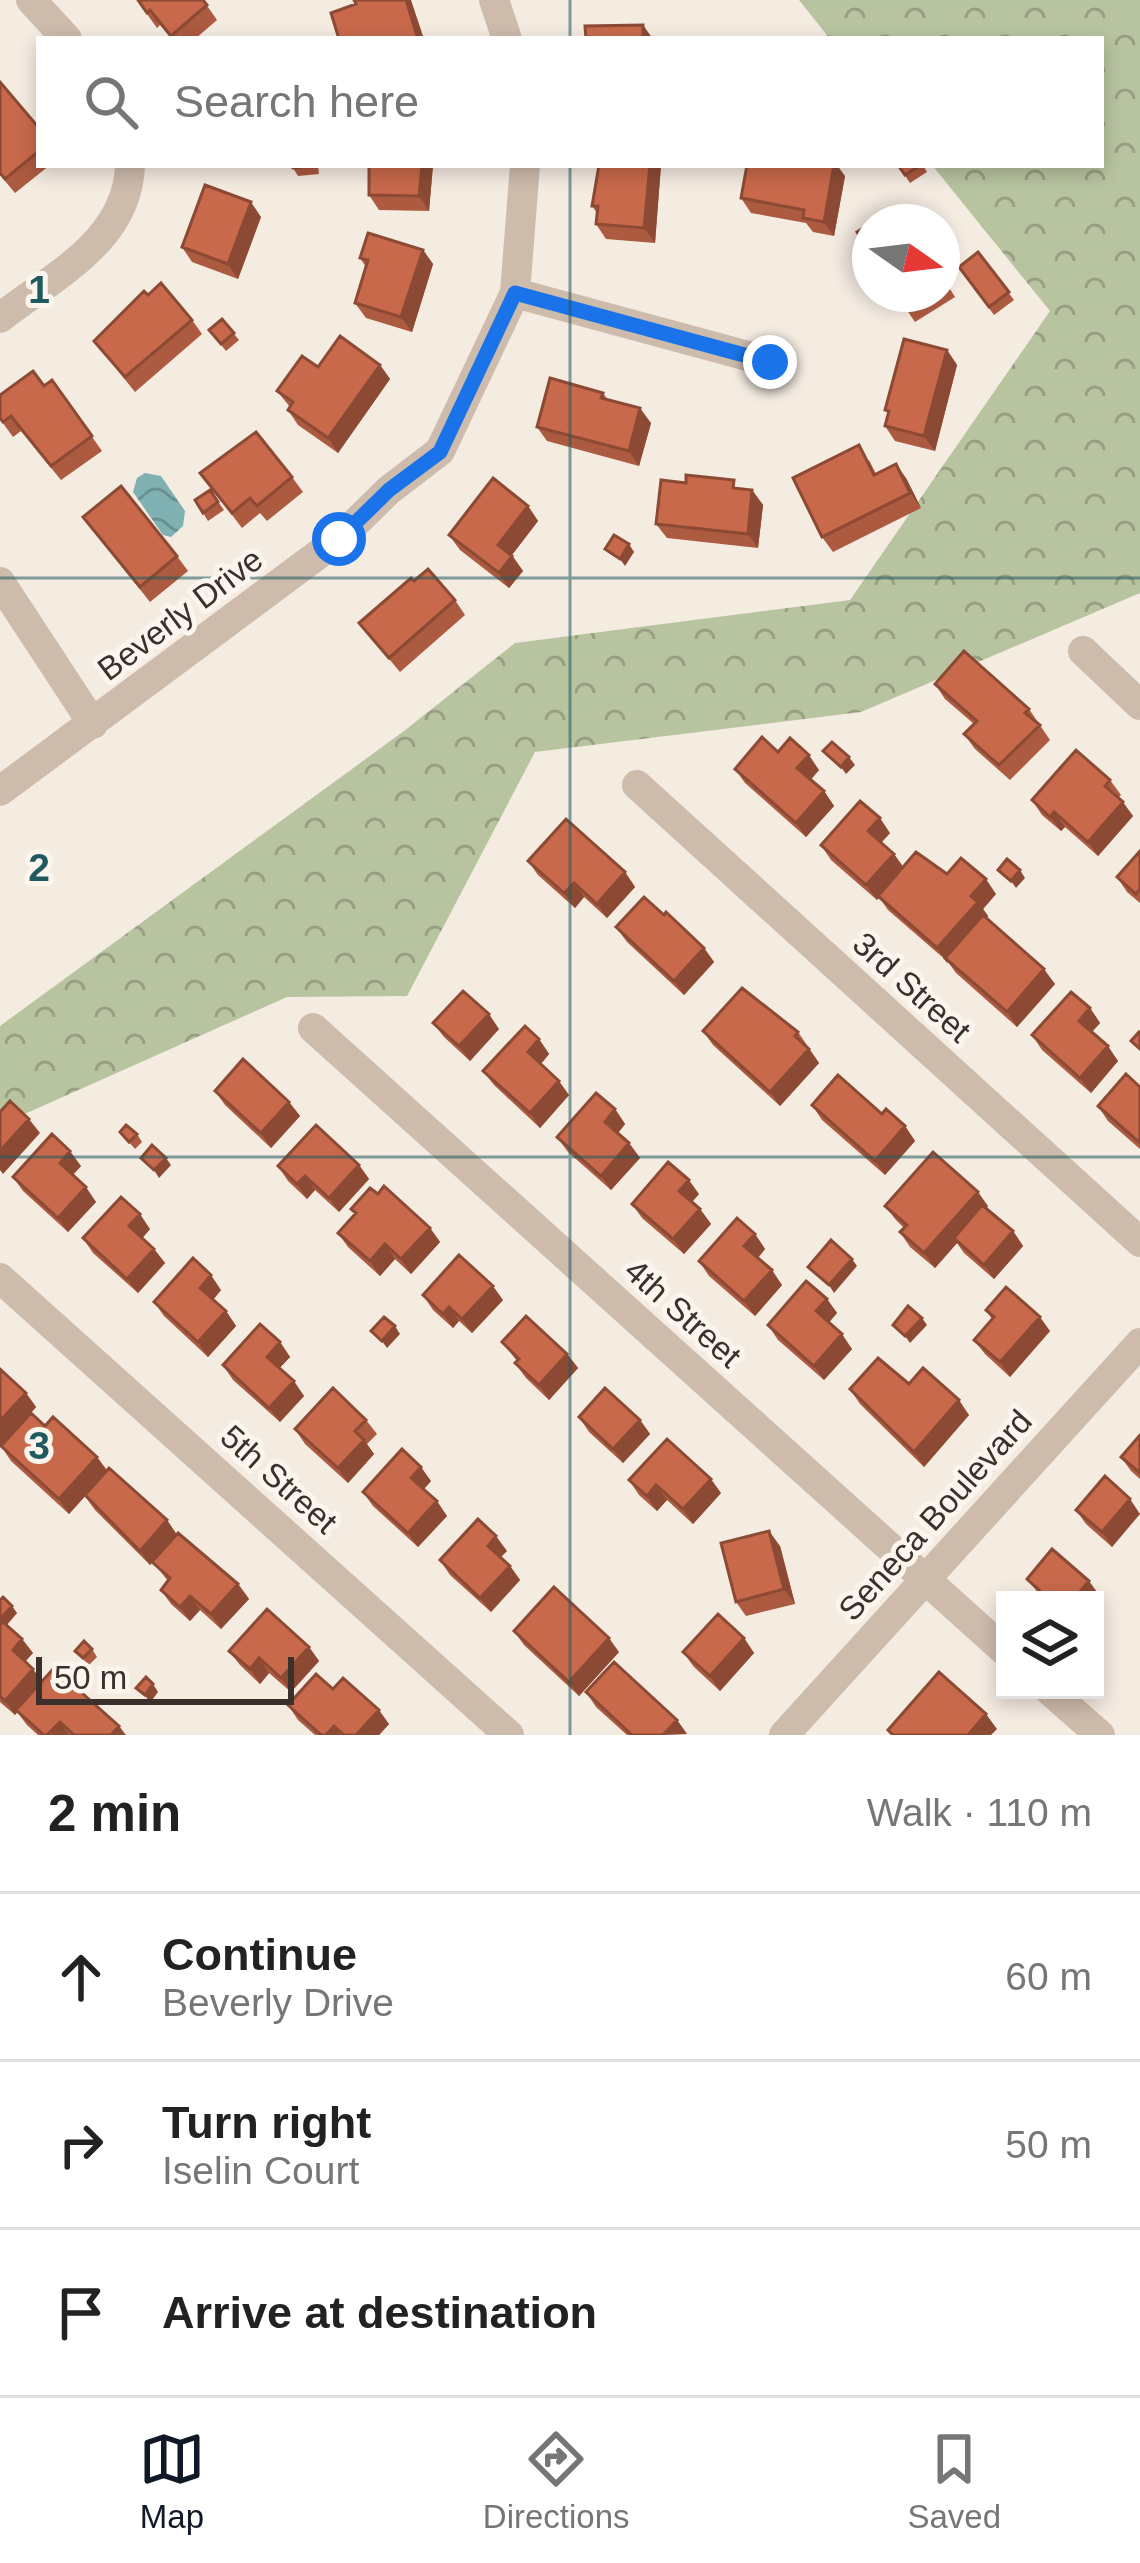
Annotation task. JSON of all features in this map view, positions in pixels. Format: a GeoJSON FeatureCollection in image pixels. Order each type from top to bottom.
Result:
{"type":"FeatureCollection","features":[{"type":"Feature","properties":{"kind":"street"},"geometry":{"type":"LineString","coordinates":[[31,0],[64,36]]}},
{"type":"Feature","properties":{"kind":"street"},"geometry":{"type":"LineString","coordinates":[[494,0],[506,36]]}},
{"type":"Feature","properties":{"kind":"street"},"geometry":{"type":"LineString","coordinates":[[0,318],[94,247],[120,214],[129,168]]}},
{"type":"Feature","properties":{"kind":"street","name":"Beverly Drive"},"geometry":{"type":"LineString","coordinates":[[0,791],[339,539],[389,490],[440,452],[515,293],[525,168]]}},
{"type":"Feature","properties":{"kind":"street"},"geometry":{"type":"LineString","coordinates":[[515,293],[770,362]]}},
{"type":"Feature","properties":{"kind":"street"},"geometry":{"type":"LineString","coordinates":[[0,582],[93,724]]}},
{"type":"Feature","properties":{"kind":"street"},"geometry":{"type":"LineString","coordinates":[[1083,651],[1140,705]]}},
{"type":"Feature","properties":{"kind":"street","name":"3rd Street"},"geometry":{"type":"LineString","coordinates":[[637,785],[1140,1242]]}},
{"type":"Feature","properties":{"kind":"street","name":"4th Street"},"geometry":{"type":"LineString","coordinates":[[313,1028],[996,1643]]}},
{"type":"Feature","properties":{"kind":"street","name":"5th Street"},"geometry":{"type":"LineString","coordinates":[[0,1277],[509,1735]]}},
{"type":"Feature","properties":{"kind":"street","name":"Seneca Boulevard"},"geometry":{"type":"LineString","coordinates":[[784,1735],[1140,1343]]}},
{"type":"Feature","properties":{"kind":"street"},"geometry":{"type":"LineString","coordinates":[[1059,1699],[1100,1735]]}},
{"type":"Feature","properties":{"kind":"green space"},"geometry":{"type":"Polygon","coordinates":[[[799,0],[1140,0],[1140,593],[861,712],[535,752],[407,996],[287,997],[0,1125],[0,1026],[404,731],[515,643],[850,600],[1050,311],[934,168],[1104,168],[1104,36],[828,36],[799,0]]]}},
{"type":"Feature","properties":{"kind":"water"},"geometry":{"type":"Polygon","coordinates":[[[145,473],[161,476],[185,511],[183,526],[171,537],[163,535],[133,492],[137,478],[145,473]]]}},
{"type":"Feature","properties":{"kind":"building"},"geometry":{"type":"Polygon","coordinates":[[[138,0],[203,0],[207,5],[171,36],[138,0]]]}},
{"type":"Feature","properties":{"kind":"building"},"geometry":{"type":"Polygon","coordinates":[[[354,0],[406,0],[417,36],[338,36],[331,13],[356,4],[354,0]]]}},
{"type":"Feature","properties":{"kind":"building"},"geometry":{"type":"Polygon","coordinates":[[[643,25],[643,36],[586,36],[585,26],[643,25]]]}},
{"type":"Feature","properties":{"kind":"building"},"geometry":{"type":"Polygon","coordinates":[[[0,82],[36,124],[36,153],[5,179],[0,173],[0,82]]]}},
{"type":"Feature","properties":{"kind":"building"},"geometry":{"type":"Polygon","coordinates":[[[369,168],[422,168],[419,196],[369,195],[369,168]]]}},
{"type":"Feature","properties":{"kind":"building"},"geometry":{"type":"Polygon","coordinates":[[[598,168],[650,168],[644,228],[596,224],[598,206],[592,206],[598,168]]]}},
{"type":"Feature","properties":{"kind":"building"},"geometry":{"type":"Polygon","coordinates":[[[746,168],[833,168],[824,222],[803,218],[804,210],[741,198],[746,168]]]}},
{"type":"Feature","properties":{"kind":"building"},"geometry":{"type":"Polygon","coordinates":[[[205,185],[251,202],[228,264],[182,247],[205,185]]]}},
{"type":"Feature","properties":{"kind":"building"},"geometry":{"type":"Polygon","coordinates":[[[368,233],[423,250],[401,317],[355,303],[368,260],[360,258],[368,233]]]}},
{"type":"Feature","properties":{"kind":"building"},"geometry":{"type":"Polygon","coordinates":[[[978,252],[1009,292],[989,307],[960,266],[978,252]]]}},
{"type":"Feature","properties":{"kind":"building"},"geometry":{"type":"Polygon","coordinates":[[[161,283],[192,320],[125,377],[94,341],[144,291],[148,295],[161,283]]]}},
{"type":"Feature","properties":{"kind":"building"},"geometry":{"type":"Polygon","coordinates":[[[222,319],[234,333],[221,344],[209,330],[222,319]]]}},
{"type":"Feature","properties":{"kind":"building"},"geometry":{"type":"Polygon","coordinates":[[[340,336],[380,365],[328,438],[288,410],[293,402],[277,391],[302,356],[318,367],[340,336]]]}},
{"type":"Feature","properties":{"kind":"building"},"geometry":{"type":"Polygon","coordinates":[[[904,339],[947,350],[924,436],[885,426],[904,339]]]}},
{"type":"Feature","properties":{"kind":"building"},"geometry":{"type":"Polygon","coordinates":[[[33,371],[44,386],[52,380],[92,436],[51,466],[11,416],[3,422],[0,418],[0,395],[33,371]]]}},
{"type":"Feature","properties":{"kind":"building"},"geometry":{"type":"Polygon","coordinates":[[[550,378],[640,408],[629,451],[537,427],[550,378]]]}},
{"type":"Feature","properties":{"kind":"building"},"geometry":{"type":"Polygon","coordinates":[[[256,432],[292,477],[257,506],[250,498],[232,513],[200,473],[256,432]]]}},
{"type":"Feature","properties":{"kind":"building"},"geometry":{"type":"Polygon","coordinates":[[[859,445],[874,475],[896,464],[910,493],[822,537],[793,478],[859,445]]]}},
{"type":"Feature","properties":{"kind":"building"},"geometry":{"type":"Polygon","coordinates":[[[686,475],[734,480],[733,488],[752,490],[748,534],[656,524],[661,480],[686,483],[686,475]]]}},
{"type":"Feature","properties":{"kind":"building"},"geometry":{"type":"Polygon","coordinates":[[[493,478],[528,506],[498,545],[512,556],[499,573],[449,535],[493,478]]]}},
{"type":"Feature","properties":{"kind":"building"},"geometry":{"type":"Polygon","coordinates":[[[121,486],[177,556],[140,587],[83,517],[121,486]]]}},
{"type":"Feature","properties":{"kind":"building"},"geometry":{"type":"Polygon","coordinates":[[[210,490],[218,502],[203,513],[195,500],[210,490]]]}},
{"type":"Feature","properties":{"kind":"building"},"geometry":{"type":"Polygon","coordinates":[[[614,535],[629,544],[620,559],[605,549],[614,535]]]}},
{"type":"Feature","properties":{"kind":"building"},"geometry":{"type":"Polygon","coordinates":[[[428,569],[455,600],[389,658],[359,623],[428,569]]]}},
{"type":"Feature","properties":{"kind":"building"},"geometry":{"type":"Polygon","coordinates":[[[964,651],[1029,709],[1025,713],[1040,725],[999,765],[964,734],[977,721],[935,684],[964,651]]]}},
{"type":"Feature","properties":{"kind":"building"},"geometry":{"type":"Polygon","coordinates":[[[762,737],[778,752],[790,738],[809,755],[797,768],[824,791],[796,823],[735,769],[762,737]]]}},
{"type":"Feature","properties":{"kind":"building"},"geometry":{"type":"Polygon","coordinates":[[[832,742],[849,757],[841,767],[823,751],[832,742]]]}},
{"type":"Feature","properties":{"kind":"building"},"geometry":{"type":"Polygon","coordinates":[[[1076,750],[1110,780],[1105,786],[1123,802],[1088,842],[1054,812],[1050,817],[1032,800],[1076,750]]]}},
{"type":"Feature","properties":{"kind":"building"},"geometry":{"type":"Polygon","coordinates":[[[860,801],[880,818],[868,831],[894,854],[866,885],[821,845],[860,801]]]}},
{"type":"Feature","properties":{"kind":"building"},"geometry":{"type":"Polygon","coordinates":[[[566,819],[625,872],[597,904],[574,883],[564,893],[528,861],[566,819]]]}},
{"type":"Feature","properties":{"kind":"building"},"geometry":{"type":"Polygon","coordinates":[[[1140,851],[1140,889],[1136,894],[1117,877],[1140,851]]]}},
{"type":"Feature","properties":{"kind":"building"},"geometry":{"type":"Polygon","coordinates":[[[916,852],[947,874],[961,858],[986,879],[971,896],[978,902],[937,948],[878,896],[916,852]]]}},
{"type":"Feature","properties":{"kind":"building"},"geometry":{"type":"Polygon","coordinates":[[[1007,859],[1020,870],[1011,881],[998,870],[1007,859]]]}},
{"type":"Feature","properties":{"kind":"building"},"geometry":{"type":"Polygon","coordinates":[[[644,897],[704,948],[674,981],[616,927],[644,897]]]}},
{"type":"Feature","properties":{"kind":"building"},"geometry":{"type":"Polygon","coordinates":[[[983,915],[1044,969],[1007,1012],[945,958],[983,915]]]}},
{"type":"Feature","properties":{"kind":"building"},"geometry":{"type":"Polygon","coordinates":[[[742,988],[798,1032],[795,1036],[809,1049],[770,1092],[703,1031],[742,988]]]}},
{"type":"Feature","properties":{"kind":"building"},"geometry":{"type":"Polygon","coordinates":[[[463,991],[489,1014],[459,1046],[433,1023],[463,991]]]}},
{"type":"Feature","properties":{"kind":"building"},"geometry":{"type":"Polygon","coordinates":[[[1071,992],[1090,1008],[1079,1021],[1108,1046],[1080,1078],[1032,1035],[1071,992]]]}},
{"type":"Feature","properties":{"kind":"building"},"geometry":{"type":"Polygon","coordinates":[[[525,1026],[539,1039],[528,1052],[559,1081],[530,1113],[483,1071],[525,1026]]]}},
{"type":"Feature","properties":{"kind":"building"},"geometry":{"type":"Polygon","coordinates":[[[243,1059],[289,1102],[261,1133],[215,1091],[243,1059]]]}},
{"type":"Feature","properties":{"kind":"building"},"geometry":{"type":"Polygon","coordinates":[[[1126,1074],[1140,1087],[1140,1143],[1098,1106],[1126,1074]]]}},
{"type":"Feature","properties":{"kind":"building"},"geometry":{"type":"Polygon","coordinates":[[[838,1075],[882,1114],[886,1109],[905,1126],[875,1161],[812,1105],[838,1075]]]}},
{"type":"Feature","properties":{"kind":"building"},"geometry":{"type":"Polygon","coordinates":[[[596,1093],[615,1109],[605,1122],[629,1143],[601,1176],[557,1137],[596,1093]]]}},
{"type":"Feature","properties":{"kind":"building"},"geometry":{"type":"Polygon","coordinates":[[[10,1101],[29,1119],[0,1151],[0,1112],[10,1101]]]}},
{"type":"Feature","properties":{"kind":"building"},"geometry":{"type":"Polygon","coordinates":[[[126,1125],[137,1134],[129,1142],[120,1132],[126,1125]]]}},
{"type":"Feature","properties":{"kind":"building"},"geometry":{"type":"Polygon","coordinates":[[[316,1125],[359,1165],[329,1198],[305,1176],[297,1184],[278,1166],[316,1125]]]}},
{"type":"Feature","properties":{"kind":"building"},"geometry":{"type":"Polygon","coordinates":[[[52,1134],[70,1151],[60,1163],[86,1187],[58,1218],[13,1177],[52,1134]]]}},
{"type":"Feature","properties":{"kind":"building"},"geometry":{"type":"Polygon","coordinates":[[[152,1145],[166,1158],[154,1170],[141,1158],[152,1145]]]}},
{"type":"Feature","properties":{"kind":"building"},"geometry":{"type":"Polygon","coordinates":[[[933,1152],[978,1192],[924,1253],[900,1232],[907,1225],[885,1206],[933,1152]]]}},
{"type":"Feature","properties":{"kind":"building"},"geometry":{"type":"Polygon","coordinates":[[[668,1162],[689,1180],[679,1191],[700,1209],[673,1239],[632,1204],[668,1162]]]}},
{"type":"Feature","properties":{"kind":"building"},"geometry":{"type":"Polygon","coordinates":[[[384,1186],[430,1228],[401,1259],[385,1244],[370,1261],[338,1233],[370,1188],[378,1194],[384,1186]]]}},
{"type":"Feature","properties":{"kind":"building"},"geometry":{"type":"Polygon","coordinates":[[[121,1197],[140,1214],[129,1226],[154,1249],[127,1279],[83,1238],[121,1197]]]}},
{"type":"Feature","properties":{"kind":"building"},"geometry":{"type":"Polygon","coordinates":[[[982,1205],[1013,1231],[984,1265],[954,1238],[982,1205]]]}},
{"type":"Feature","properties":{"kind":"building"},"geometry":{"type":"Polygon","coordinates":[[[737,1218],[755,1234],[744,1246],[772,1270],[744,1301],[699,1261],[737,1218]]]}},
{"type":"Feature","properties":{"kind":"building"},"geometry":{"type":"Polygon","coordinates":[[[831,1240],[852,1259],[829,1285],[808,1267],[831,1240]]]}},
{"type":"Feature","properties":{"kind":"building"},"geometry":{"type":"Polygon","coordinates":[[[459,1255],[493,1286],[462,1319],[449,1307],[443,1314],[423,1295],[459,1255]]]}},
{"type":"Feature","properties":{"kind":"building"},"geometry":{"type":"Polygon","coordinates":[[[193,1258],[211,1275],[200,1288],[226,1311],[198,1342],[154,1302],[193,1258]]]}},
{"type":"Feature","properties":{"kind":"building"},"geometry":{"type":"Polygon","coordinates":[[[806,1281],[827,1299],[816,1311],[842,1334],[814,1366],[768,1325],[806,1281]]]}},
{"type":"Feature","properties":{"kind":"building"},"geometry":{"type":"Polygon","coordinates":[[[1006,1287],[1040,1317],[1000,1362],[974,1340],[994,1317],[986,1310],[1006,1287]]]}},
{"type":"Feature","properties":{"kind":"building"},"geometry":{"type":"Polygon","coordinates":[[[908,1306],[922,1318],[905,1336],[893,1325],[908,1306]]]}},
{"type":"Feature","properties":{"kind":"building"},"geometry":{"type":"Polygon","coordinates":[[[526,1316],[567,1354],[539,1385],[515,1363],[519,1359],[502,1342],[526,1316]]]}},
{"type":"Feature","properties":{"kind":"building"},"geometry":{"type":"Polygon","coordinates":[[[384,1317],[395,1326],[382,1341],[371,1331],[384,1317]]]}},
{"type":"Feature","properties":{"kind":"building"},"geometry":{"type":"Polygon","coordinates":[[[260,1324],[280,1342],[267,1357],[294,1381],[269,1408],[223,1365],[260,1324]]]}},
{"type":"Feature","properties":{"kind":"building"},"geometry":{"type":"Polygon","coordinates":[[[878,1358],[909,1384],[923,1368],[959,1400],[914,1452],[850,1389],[878,1358]]]}},
{"type":"Feature","properties":{"kind":"building"},"geometry":{"type":"Polygon","coordinates":[[[0,1369],[26,1393],[0,1421],[0,1369]]]}},
{"type":"Feature","properties":{"kind":"building"},"geometry":{"type":"Polygon","coordinates":[[[333,1388],[366,1420],[355,1431],[364,1440],[338,1468],[295,1429],[333,1388]]]}},
{"type":"Feature","properties":{"kind":"building"},"geometry":{"type":"Polygon","coordinates":[[[605,1388],[640,1420],[613,1449],[579,1417],[605,1388]]]}},
{"type":"Feature","properties":{"kind":"building"},"geometry":{"type":"Polygon","coordinates":[[[31,1413],[45,1426],[53,1417],[97,1457],[59,1499],[1,1446],[31,1413]]]}},
{"type":"Feature","properties":{"kind":"building"},"geometry":{"type":"Polygon","coordinates":[[[1140,1435],[1140,1473],[1121,1457],[1140,1435]]]}},
{"type":"Feature","properties":{"kind":"building"},"geometry":{"type":"Polygon","coordinates":[[[667,1439],[711,1479],[683,1509],[656,1485],[647,1496],[629,1480],[667,1439]]]}},
{"type":"Feature","properties":{"kind":"building"},"geometry":{"type":"Polygon","coordinates":[[[402,1449],[421,1467],[411,1478],[437,1501],[408,1533],[363,1492],[402,1449]]]}},
{"type":"Feature","properties":{"kind":"building"},"geometry":{"type":"Polygon","coordinates":[[[109,1468],[167,1520],[140,1551],[85,1495],[109,1468]]]}},
{"type":"Feature","properties":{"kind":"building"},"geometry":{"type":"Polygon","coordinates":[[[1105,1476],[1130,1499],[1102,1532],[1076,1510],[1105,1476]]]}},
{"type":"Feature","properties":{"kind":"building"},"geometry":{"type":"Polygon","coordinates":[[[478,1519],[496,1536],[488,1546],[510,1566],[480,1598],[440,1560],[478,1519]]]}},
{"type":"Feature","properties":{"kind":"building"},"geometry":{"type":"Polygon","coordinates":[[[769,1531],[784,1589],[736,1602],[721,1543],[769,1531]]]}},
{"type":"Feature","properties":{"kind":"building"},"geometry":{"type":"Polygon","coordinates":[[[178,1533],[238,1584],[211,1614],[190,1596],[180,1607],[161,1590],[170,1578],[152,1562],[178,1533]]]}},
{"type":"Feature","properties":{"kind":"building"},"geometry":{"type":"Polygon","coordinates":[[[1052,1549],[1089,1581],[1081,1591],[1040,1591],[1027,1579],[1052,1549]]]}},
{"type":"Feature","properties":{"kind":"building"},"geometry":{"type":"Polygon","coordinates":[[[554,1587],[609,1638],[569,1682],[514,1631],[554,1587]]]}},
{"type":"Feature","properties":{"kind":"building"},"geometry":{"type":"Polygon","coordinates":[[[3,1597],[12,1606],[0,1619],[0,1600],[3,1597]]]}},
{"type":"Feature","properties":{"kind":"building"},"geometry":{"type":"Polygon","coordinates":[[[267,1609],[309,1647],[281,1678],[259,1658],[250,1669],[229,1651],[267,1609]]]}},
{"type":"Feature","properties":{"kind":"building"},"geometry":{"type":"Polygon","coordinates":[[[718,1614],[744,1638],[710,1676],[683,1652],[718,1614]]]}},
{"type":"Feature","properties":{"kind":"building"},"geometry":{"type":"Polygon","coordinates":[[[3,1622],[22,1639],[13,1650],[33,1669],[5,1701],[0,1696],[3,1622]]]}},
{"type":"Feature","properties":{"kind":"building"},"geometry":{"type":"Polygon","coordinates":[[[84,1641],[92,1649],[83,1658],[75,1651],[84,1641]]]}},
{"type":"Feature","properties":{"kind":"building"},"geometry":{"type":"Polygon","coordinates":[[[614,1662],[677,1720],[663,1735],[632,1735],[586,1692],[614,1662]]]}},
{"type":"Feature","properties":{"kind":"building"},"geometry":{"type":"Polygon","coordinates":[[[54,1668],[119,1726],[111,1735],[74,1735],[60,1722],[44,1735],[16,1710],[54,1668]]]}},
{"type":"Feature","properties":{"kind":"building"},"geometry":{"type":"Polygon","coordinates":[[[939,1672],[986,1714],[968,1735],[893,1735],[888,1730],[939,1672]]]}},
{"type":"Feature","properties":{"kind":"building"},"geometry":{"type":"Polygon","coordinates":[[[316,1674],[333,1689],[343,1678],[379,1710],[356,1735],[344,1735],[334,1726],[321,1735],[288,1705],[316,1674]]]}},
{"type":"Feature","properties":{"kind":"building"},"geometry":{"type":"Polygon","coordinates":[[[146,1677],[153,1684],[145,1695],[136,1688],[146,1677]]]}},
{"type":"Feature","properties":{"kind":"route"},"geometry":{"type":"LineString","coordinates":[[339,539],[389,490],[440,452],[515,293],[770,362]]}}]}
